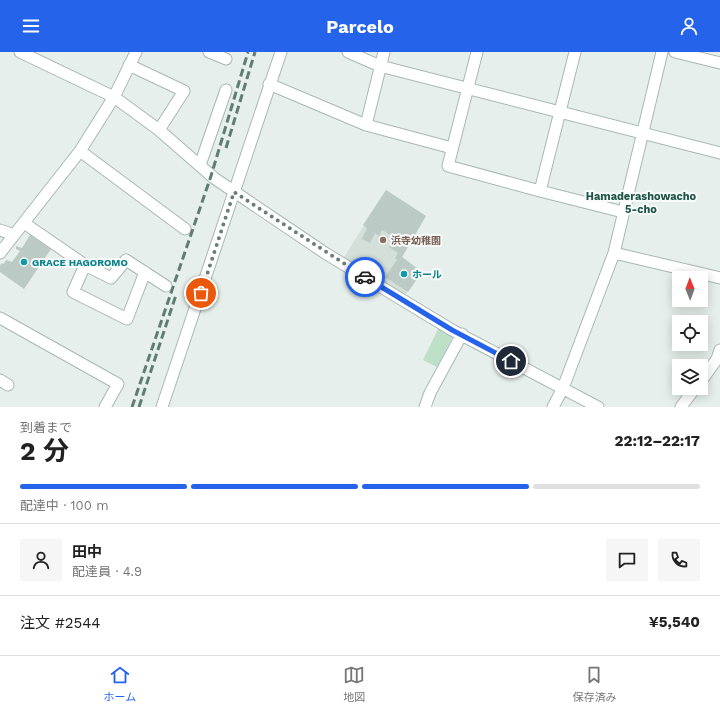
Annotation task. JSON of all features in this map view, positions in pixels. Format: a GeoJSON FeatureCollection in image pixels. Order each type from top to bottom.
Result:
{"type":"FeatureCollection","features":[{"type":"Feature","properties":{"kind":"street"},"geometry":{"type":"LineString","coordinates":[[20,52],[114,96],[159,130],[212,176],[325,253],[452,330],[598,407]]}},
{"type":"Feature","properties":{"kind":"street"},"geometry":{"type":"LineString","coordinates":[[0,253],[80,151],[114,96],[136,52]]}},
{"type":"Feature","properties":{"kind":"street"},"geometry":{"type":"LineString","coordinates":[[209,52],[226,60]]}},
{"type":"Feature","properties":{"kind":"street"},"geometry":{"type":"LineString","coordinates":[[162,407],[269,84],[281,52]]}},
{"type":"Feature","properties":{"kind":"street"},"geometry":{"type":"LineString","coordinates":[[348,52],[380,66],[720,153]]}},
{"type":"Feature","properties":{"kind":"street"},"geometry":{"type":"LineString","coordinates":[[366,125],[384,52]]}},
{"type":"Feature","properties":{"kind":"street"},"geometry":{"type":"LineString","coordinates":[[477,52],[448,166],[540,192],[623,212]]}},
{"type":"Feature","properties":{"kind":"street"},"geometry":{"type":"LineString","coordinates":[[540,192],[575,52]]}},
{"type":"Feature","properties":{"kind":"street"},"geometry":{"type":"LineString","coordinates":[[553,407],[563,388],[614,252],[662,52]]}},
{"type":"Feature","properties":{"kind":"street"},"geometry":{"type":"LineString","coordinates":[[675,52],[720,63]]}},
{"type":"Feature","properties":{"kind":"street"},"geometry":{"type":"LineString","coordinates":[[129,65],[184,91],[159,130]]}},
{"type":"Feature","properties":{"kind":"street"},"geometry":{"type":"LineString","coordinates":[[269,84],[366,125],[452,148]]}},
{"type":"Feature","properties":{"kind":"street"},"geometry":{"type":"LineString","coordinates":[[200,165],[226,90]]}},
{"type":"Feature","properties":{"kind":"street"},"geometry":{"type":"LineString","coordinates":[[80,151],[185,229]]}},
{"type":"Feature","properties":{"kind":"street"},"geometry":{"type":"LineString","coordinates":[[24,223],[85,265],[111,278],[126,260],[166,286]]}},
{"type":"Feature","properties":{"kind":"street"},"geometry":{"type":"LineString","coordinates":[[0,230],[14,235]]}},
{"type":"Feature","properties":{"kind":"street"},"geometry":{"type":"LineString","coordinates":[[614,252],[720,278]]}},
{"type":"Feature","properties":{"kind":"street"},"geometry":{"type":"LineString","coordinates":[[85,265],[73,292],[127,319],[145,272]]}},
{"type":"Feature","properties":{"kind":"street"},"geometry":{"type":"LineString","coordinates":[[0,318],[118,384],[105,407]]}},
{"type":"Feature","properties":{"kind":"street"},"geometry":{"type":"LineString","coordinates":[[428,406],[430,393],[462,334]]}},
{"type":"Feature","properties":{"kind":"street"},"geometry":{"type":"LineString","coordinates":[[708,371],[717,359],[720,350]]}},
{"type":"Feature","properties":{"kind":"street"},"geometry":{"type":"LineString","coordinates":[[681,407],[690,395]]}},
{"type":"Feature","properties":{"kind":"shaded area","name":"浜寺幼稚園"},"geometry":{"type":"Polygon","coordinates":[[[386,190],[426,216],[402,257],[422,272],[404,296],[343,259],[386,190]]]}},
{"type":"Feature","properties":{"kind":"green space"},"geometry":{"type":"Polygon","coordinates":[[[439,327],[454,334],[437,367],[423,360],[439,327]]]}},
{"type":"Feature","properties":{"kind":"building","name":"浜寺幼稚園"},"geometry":{"type":"Polygon","coordinates":[[[386,190],[426,216],[402,257],[422,272],[408,292],[385,277],[397,260],[395,258],[398,253],[389,247],[394,237],[382,230],[379,236],[375,233],[370,243],[362,239],[367,228],[363,225],[386,190]]]}},
{"type":"Feature","properties":{"kind":"building","name":"GRACE HAGOROMO"},"geometry":{"type":"Polygon","coordinates":[[[30,235],[51,249],[24,289],[0,272],[0,265],[2,263],[4,264],[6,260],[12,262],[20,251],[16,249],[16,246],[22,248],[30,235]]]}},
{"type":"Feature","properties":{"kind":"railway"},"geometry":{"type":"LineString","coordinates":[[132,407],[211,176],[248,52]]}},
{"type":"Feature","properties":{"kind":"railway"},"geometry":{"type":"LineString","coordinates":[[226,148],[255,52]]}},
{"type":"Feature","properties":{"kind":"railway"},"geometry":{"type":"LineString","coordinates":[[139,407],[176,295]]}},
{"type":"Feature","properties":{"kind":"way so far"},"geometry":{"type":"LineString","coordinates":[[201,293],[234,192],[325,253],[365,277]]}},
{"type":"Feature","properties":{"kind":"place","name":"浜寺幼稚園"},"geometry":{"type":"Point","coordinates":[383,240]}},
{"type":"Feature","properties":{"kind":"place","name":"GRACE HAGOROMO"},"geometry":{"type":"Point","coordinates":[24,262]}},
{"type":"Feature","properties":{"kind":"place","name":"ホール"},"geometry":{"type":"Point","coordinates":[404,274]}},
{"type":"Feature","properties":{"kind":"district","name":"Hamaderashowacho 5-cho"},"geometry":{"type":"Point","coordinates":[641,202]}},
{"type":"Feature","properties":{"kind":"route"},"geometry":{"type":"LineString","coordinates":[[365,277],[452,330],[511,361]]}}]}
